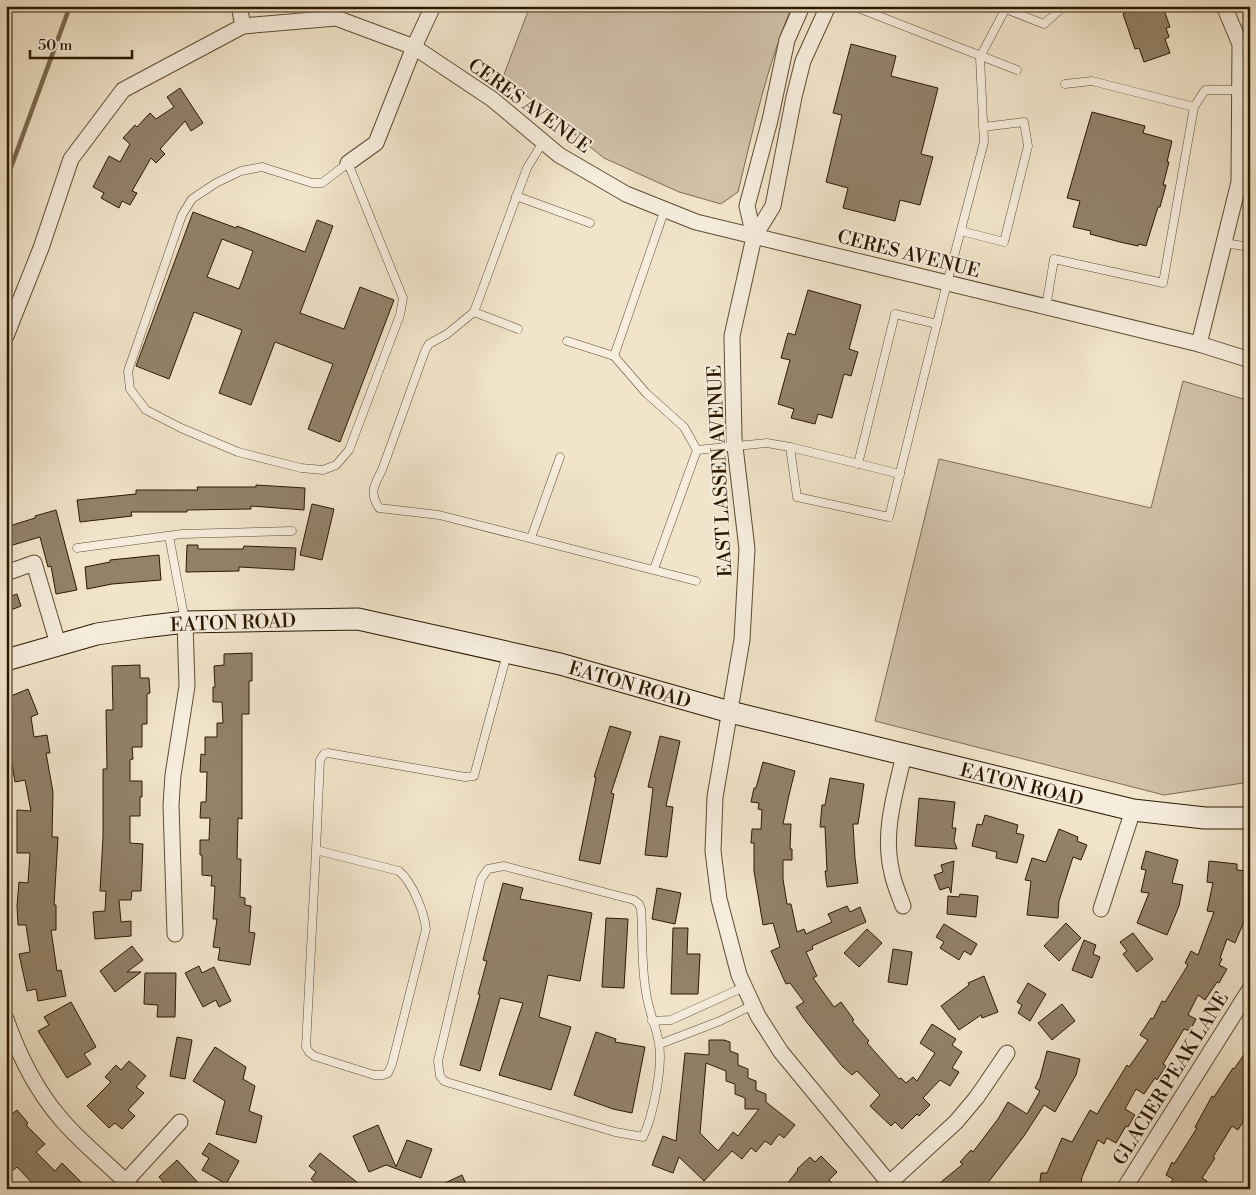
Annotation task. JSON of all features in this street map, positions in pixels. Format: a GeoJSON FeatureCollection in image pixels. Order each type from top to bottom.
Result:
{"type":"FeatureCollection","features":[{"type":"Feature","properties":{"kind":"street"},"geometry":{"type":"LineString","coordinates":[[238,6],[243,26]]}},
{"type":"Feature","properties":{"kind":"street"},"geometry":{"type":"LineString","coordinates":[[348,163],[376,143],[414,47],[433,6]]}},
{"type":"Feature","properties":{"kind":"street","name":"EAST LASSEN AVENUE"},"geometry":{"type":"LineString","coordinates":[[754,237],[748,206],[770,120],[787,40],[802,6]]}},
{"type":"Feature","properties":{"kind":"street","name":"EAST LASSEN AVENUE"},"geometry":{"type":"LineString","coordinates":[[828,6],[803,61],[794,97],[773,206],[754,237],[732,336],[735,447],[746,549],[742,640],[715,797],[713,852],[719,899],[739,975],[753,1005],[781,1052],[889,1187]]}},
{"type":"Feature","properties":{"kind":"street"},"geometry":{"type":"LineString","coordinates":[[1198,344],[1240,182],[1245,142],[1239,90],[1245,43],[1224,6]]}},
{"type":"Feature","properties":{"kind":"street","name":"CERES AVENUE"},"geometry":{"type":"LineString","coordinates":[[6,336],[41,248],[71,159],[123,90],[243,26],[336,18],[414,47],[492,99],[559,155],[626,194],[696,222],[1198,344],[1250,360]]}},
{"type":"Feature","properties":{"kind":"street"},"geometry":{"type":"LineString","coordinates":[[787,40],[809,47]]}},
{"type":"Feature","properties":{"kind":"street"},"geometry":{"type":"LineString","coordinates":[[6,573],[34,563],[58,644]]}},
{"type":"Feature","properties":{"kind":"street","name":"EATON ROAD"},"geometry":{"type":"LineString","coordinates":[[6,660],[97,634],[358,619],[506,658],[560,664],[729,718],[904,755],[1133,810],[1205,818],[1250,818]]}},
{"type":"Feature","properties":{"kind":"street"},"geometry":{"type":"LineString","coordinates":[[6,675],[63,654],[185,629],[187,686],[173,775],[171,805],[175,934]]}},
{"type":"Feature","properties":{"kind":"street"},"geometry":{"type":"LineString","coordinates":[[903,906],[892,873],[888,844],[890,816],[904,755]]}},
{"type":"Feature","properties":{"kind":"street"},"geometry":{"type":"LineString","coordinates":[[1101,909],[1133,810]]}},
{"type":"Feature","properties":{"kind":"street","name":"GLACIER PEAK LANE"},"geometry":{"type":"LineString","coordinates":[[1124,1189],[1250,989]]}},
{"type":"Feature","properties":{"kind":"street"},"geometry":{"type":"LineString","coordinates":[[6,1019],[17,1051],[35,1083],[60,1118],[129,1185],[180,1122]]}},
{"type":"Feature","properties":{"kind":"street"},"geometry":{"type":"LineString","coordinates":[[889,1187],[956,1122],[977,1097],[1007,1053]]}},
{"type":"Feature","properties":{"kind":"lane"},"geometry":{"type":"LineString","coordinates":[[853,6],[1016,70]]}},
{"type":"Feature","properties":{"kind":"lane"},"geometry":{"type":"LineString","coordinates":[[790,447],[797,497],[890,517],[947,283],[984,142],[980,57],[1003,7],[1044,24],[1064,6]]}},
{"type":"Feature","properties":{"kind":"lane"},"geometry":{"type":"LineString","coordinates":[[1065,84],[1092,81],[1194,107]]}},
{"type":"Feature","properties":{"kind":"lane"},"geometry":{"type":"LineString","coordinates":[[1046,307],[1054,259],[1163,283],[1194,107],[1205,90],[1239,90]]}},
{"type":"Feature","properties":{"kind":"lane"},"geometry":{"type":"LineString","coordinates":[[961,231],[1004,242],[1028,146],[1024,122],[984,127]]}},
{"type":"Feature","properties":{"kind":"lane"},"geometry":{"type":"LineString","coordinates":[[543,142],[527,168],[474,312],[447,334],[429,344],[424,351],[375,485],[373,498],[379,508],[440,515],[696,581]]}},
{"type":"Feature","properties":{"kind":"lane"},"geometry":{"type":"LineString","coordinates":[[348,163],[403,298],[400,316],[348,450],[336,464],[323,470],[300,468],[238,452],[181,428],[146,410],[130,389],[128,371],[182,215],[192,199],[216,183],[241,170],[262,167],[312,183],[322,183],[348,163]]}},
{"type":"Feature","properties":{"kind":"lane"},"geometry":{"type":"LineString","coordinates":[[516,196],[590,223]]}},
{"type":"Feature","properties":{"kind":"lane"},"geometry":{"type":"LineString","coordinates":[[614,356],[665,209]]}},
{"type":"Feature","properties":{"kind":"lane"},"geometry":{"type":"LineString","coordinates":[[1224,243],[1250,247]]}},
{"type":"Feature","properties":{"kind":"lane"},"geometry":{"type":"LineString","coordinates":[[474,312],[518,329]]}},
{"type":"Feature","properties":{"kind":"lane"},"geometry":{"type":"LineString","coordinates":[[858,464],[895,314],[937,324]]}},
{"type":"Feature","properties":{"kind":"lane"},"geometry":{"type":"LineString","coordinates":[[568,340],[614,356],[646,393],[684,427],[697,450],[654,569]]}},
{"type":"Feature","properties":{"kind":"lane"},"geometry":{"type":"LineString","coordinates":[[697,450],[767,443],[900,474]]}},
{"type":"Feature","properties":{"kind":"lane"},"geometry":{"type":"LineString","coordinates":[[531,538],[560,457]]}},
{"type":"Feature","properties":{"kind":"lane"},"geometry":{"type":"LineString","coordinates":[[76,548],[182,534],[292,531]]}},
{"type":"Feature","properties":{"kind":"lane"},"geometry":{"type":"LineString","coordinates":[[169,536],[185,629]]}},
{"type":"Feature","properties":{"kind":"lane"},"geometry":{"type":"LineString","coordinates":[[316,850],[399,871],[411,885],[425,922],[426,929],[392,1064],[388,1073],[383,1075],[374,1076],[314,1056],[306,1046],[320,760],[324,754],[328,753],[465,777],[474,776],[506,658]]}},
{"type":"Feature","properties":{"kind":"lane"},"geometry":{"type":"LineString","coordinates":[[494,867],[514,868],[608,892],[634,900],[639,904],[642,909],[646,994],[652,1021],[660,1044],[658,1075],[651,1118],[643,1137],[615,1132],[468,1090],[444,1081],[438,1070],[438,1061],[479,889],[485,872],[494,867]]}},
{"type":"Feature","properties":{"kind":"lane"},"geometry":{"type":"LineString","coordinates":[[652,1021],[671,1020],[744,987]]}},
{"type":"Feature","properties":{"kind":"lane"},"geometry":{"type":"LineString","coordinates":[[660,1044],[720,1021],[753,1005]]}},
{"type":"Feature","properties":{"kind":"shaded area"},"geometry":{"type":"Polygon","coordinates":[[[530,6],[792,6],[768,74],[738,192],[721,204],[679,192],[604,158],[503,77],[530,6]]]}},
{"type":"Feature","properties":{"kind":"shaded area"},"geometry":{"type":"Polygon","coordinates":[[[1183,381],[1250,401],[1250,782],[1164,795],[875,721],[939,459],[1151,508],[1183,381]]]}},
{"type":"Feature","properties":{"kind":"building"},"geometry":{"type":"Polygon","coordinates":[[[1125,6],[1159,6],[1160,11],[1164,10],[1170,27],[1166,28],[1169,37],[1165,39],[1170,53],[1144,62],[1139,48],[1135,49],[1123,14],[1127,12],[1125,6]]]}},
{"type":"Feature","properties":{"kind":"building"},"geometry":{"type":"Polygon","coordinates":[[[851,44],[896,56],[891,76],[938,88],[921,154],[933,157],[920,205],[900,200],[895,221],[843,208],[848,188],[826,182],[842,115],[833,113],[851,44]]]}},
{"type":"Feature","properties":{"kind":"building"},"geometry":{"type":"Polygon","coordinates":[[[180,88],[203,123],[191,131],[185,121],[160,149],[165,154],[156,163],[151,158],[132,191],[137,193],[130,205],[122,201],[119,208],[101,198],[104,193],[93,187],[109,156],[120,162],[130,144],[123,138],[150,113],[156,119],[174,107],[167,97],[180,88]]]}},
{"type":"Feature","properties":{"kind":"building"},"geometry":{"type":"Polygon","coordinates":[[[1092,112],[1145,126],[1143,133],[1172,141],[1163,185],[1166,185],[1146,246],[1120,242],[1090,234],[1091,231],[1073,227],[1080,201],[1067,198],[1092,112]]]}},
{"type":"Feature","properties":{"kind":"building"},"geometry":{"type":"Polygon","coordinates":[[[193,212],[236,228],[237,226],[305,252],[317,220],[333,226],[300,313],[344,329],[360,287],[394,300],[340,442],[308,429],[333,364],[275,342],[251,405],[219,393],[242,330],[194,312],[169,379],[136,366],[193,212]],[[222,239],[207,277],[239,289],[253,251],[222,239]]]}},
{"type":"Feature","properties":{"kind":"building"},"geometry":{"type":"Polygon","coordinates":[[[808,290],[861,305],[849,349],[858,352],[851,376],[844,374],[832,418],[818,414],[815,424],[791,418],[794,409],[778,404],[790,360],[781,358],[788,333],[795,335],[808,290]]]}},
{"type":"Feature","properties":{"kind":"building"},"geometry":{"type":"Polygon","coordinates":[[[256,485],[305,488],[304,510],[251,506],[251,509],[131,512],[132,516],[80,522],[77,500],[136,494],[136,490],[198,490],[197,487],[256,487],[256,485]]]}},
{"type":"Feature","properties":{"kind":"building"},"geometry":{"type":"Polygon","coordinates":[[[312,504],[334,509],[322,560],[300,555],[312,504]]]}},
{"type":"Feature","properties":{"kind":"building"},"geometry":{"type":"Polygon","coordinates":[[[56,510],[77,590],[56,594],[51,566],[48,567],[40,537],[6,547],[6,527],[56,510]]]}},
{"type":"Feature","properties":{"kind":"building"},"geometry":{"type":"Polygon","coordinates":[[[187,545],[198,545],[198,549],[243,549],[244,546],[296,548],[294,570],[239,567],[239,571],[186,572],[187,545]]]}},
{"type":"Feature","properties":{"kind":"building"},"geometry":{"type":"Polygon","coordinates":[[[159,555],[161,580],[112,584],[87,589],[85,567],[110,562],[110,560],[159,555]]]}},
{"type":"Feature","properties":{"kind":"building"},"geometry":{"type":"Polygon","coordinates":[[[17,594],[21,606],[6,612],[6,598],[17,594]]]}},
{"type":"Feature","properties":{"kind":"building"},"geometry":{"type":"Polygon","coordinates":[[[252,653],[252,681],[249,681],[249,714],[242,714],[242,819],[238,818],[237,859],[241,859],[240,897],[245,898],[245,905],[251,906],[249,932],[255,933],[250,965],[218,960],[220,948],[213,947],[217,919],[213,919],[215,886],[211,886],[212,876],[202,875],[202,855],[200,855],[200,840],[209,840],[210,818],[200,818],[201,802],[206,802],[207,772],[200,772],[201,754],[205,755],[205,737],[217,737],[217,723],[223,723],[222,702],[213,702],[213,687],[215,687],[214,666],[224,665],[224,654],[252,653]]]}},
{"type":"Feature","properties":{"kind":"building"},"geometry":{"type":"Polygon","coordinates":[[[140,665],[140,678],[149,678],[150,693],[147,694],[147,724],[142,724],[142,747],[132,747],[133,759],[130,760],[130,781],[142,781],[142,797],[140,797],[140,816],[130,816],[130,843],[143,844],[141,891],[132,891],[131,900],[119,900],[121,922],[131,921],[131,936],[95,939],[93,912],[105,911],[106,891],[100,891],[103,837],[103,769],[107,769],[106,710],[113,710],[112,666],[140,665]]]}},
{"type":"Feature","properties":{"kind":"building"},"geometry":{"type":"Polygon","coordinates":[[[28,689],[38,714],[31,717],[34,737],[47,735],[50,753],[46,753],[53,792],[52,837],[58,837],[54,905],[56,905],[56,930],[51,930],[57,971],[61,970],[66,996],[38,1001],[36,989],[27,991],[19,954],[30,952],[26,925],[18,925],[17,906],[19,882],[28,883],[30,853],[17,853],[17,810],[31,811],[25,780],[15,782],[6,728],[6,698],[28,689]]]}},
{"type":"Feature","properties":{"kind":"building"},"geometry":{"type":"Polygon","coordinates":[[[610,726],[631,732],[611,793],[614,794],[600,864],[579,860],[596,777],[594,777],[610,726]]]}},
{"type":"Feature","properties":{"kind":"building"},"geometry":{"type":"Polygon","coordinates":[[[660,736],[680,741],[666,806],[673,807],[667,857],[645,855],[653,788],[648,787],[660,736]]]}},
{"type":"Feature","properties":{"kind":"building"},"geometry":{"type":"Polygon","coordinates":[[[763,762],[795,771],[783,824],[791,824],[790,849],[792,849],[792,860],[783,860],[783,879],[787,904],[791,904],[797,932],[804,929],[806,934],[832,922],[828,914],[847,906],[850,912],[860,907],[866,922],[812,946],[813,949],[806,952],[817,976],[813,978],[834,1007],[841,1002],[854,1020],[852,1021],[869,1041],[867,1043],[899,1079],[901,1078],[906,1083],[913,1077],[917,1081],[935,1053],[920,1043],[932,1024],[956,1039],[952,1045],[962,1052],[952,1068],[959,1072],[950,1086],[940,1080],[923,1098],[930,1105],[919,1116],[917,1114],[902,1129],[895,1122],[891,1126],[870,1106],[880,1095],[857,1071],[852,1075],[842,1066],[805,1020],[796,1007],[804,1002],[790,983],[786,984],[771,951],[780,947],[773,923],[763,925],[754,871],[754,843],[751,843],[752,829],[761,829],[762,810],[758,809],[759,803],[751,802],[763,762]]]}},
{"type":"Feature","properties":{"kind":"building"},"geometry":{"type":"Polygon","coordinates":[[[830,778],[864,784],[858,824],[853,824],[858,883],[827,887],[825,827],[820,827],[822,805],[825,805],[830,778]]]}},
{"type":"Feature","properties":{"kind":"building"},"geometry":{"type":"Polygon","coordinates":[[[919,798],[955,802],[952,828],[956,828],[954,841],[957,849],[915,846],[919,798]]]}},
{"type":"Feature","properties":{"kind":"building"},"geometry":{"type":"Polygon","coordinates":[[[985,815],[1018,825],[1016,833],[1024,835],[1017,863],[996,858],[997,852],[972,846],[977,824],[982,825],[985,815]]]}},
{"type":"Feature","properties":{"kind":"building"},"geometry":{"type":"Polygon","coordinates":[[[1059,829],[1078,837],[1077,841],[1087,845],[1081,860],[1073,857],[1059,901],[1058,918],[1027,915],[1031,881],[1025,880],[1032,858],[1046,862],[1059,829]]]}},
{"type":"Feature","properties":{"kind":"building"},"geometry":{"type":"Polygon","coordinates":[[[1146,851],[1178,860],[1172,883],[1183,885],[1179,906],[1167,935],[1137,923],[1149,893],[1141,892],[1146,870],[1141,869],[1146,851]]]}},
{"type":"Feature","properties":{"kind":"building"},"geometry":{"type":"Polygon","coordinates":[[[954,861],[951,893],[949,887],[940,890],[934,875],[943,872],[941,865],[954,861]]]}},
{"type":"Feature","properties":{"kind":"building"},"geometry":{"type":"Polygon","coordinates":[[[1209,861],[1237,864],[1237,870],[1248,871],[1244,904],[1248,905],[1245,919],[1235,943],[1227,939],[1220,958],[1222,959],[1219,965],[1227,969],[1219,983],[1217,982],[1205,1000],[1198,995],[1188,1015],[1196,1019],[1190,1031],[1184,1029],[1163,1064],[1166,1066],[1157,1080],[1155,1078],[1144,1094],[1136,1089],[1125,1109],[1135,1115],[1116,1143],[1107,1138],[1104,1144],[1098,1140],[1082,1177],[1080,1189],[1039,1189],[1041,1173],[1047,1173],[1062,1138],[1072,1142],[1090,1110],[1097,1114],[1127,1065],[1129,1067],[1148,1040],[1140,1035],[1151,1018],[1153,1019],[1162,1001],[1165,1002],[1188,965],[1185,963],[1191,951],[1198,955],[1214,912],[1207,911],[1213,883],[1207,882],[1209,861]]]}},
{"type":"Feature","properties":{"kind":"building"},"geometry":{"type":"Polygon","coordinates":[[[503,883],[523,888],[520,899],[592,913],[580,981],[548,975],[539,1017],[571,1027],[551,1090],[499,1075],[523,1003],[500,998],[480,1071],[460,1065],[480,995],[478,994],[487,961],[483,960],[503,883]]]}},
{"type":"Feature","properties":{"kind":"building"},"geometry":{"type":"Polygon","coordinates":[[[657,888],[681,893],[675,924],[652,919],[657,888]]]}},
{"type":"Feature","properties":{"kind":"building"},"geometry":{"type":"Polygon","coordinates":[[[960,894],[978,896],[976,917],[947,914],[948,896],[959,897],[960,894]]]}},
{"type":"Feature","properties":{"kind":"building"},"geometry":{"type":"Polygon","coordinates":[[[606,918],[628,919],[624,988],[602,987],[606,918]]]}},
{"type":"Feature","properties":{"kind":"building"},"geometry":{"type":"Polygon","coordinates":[[[1066,923],[1081,938],[1059,961],[1044,946],[1066,923]]]}},
{"type":"Feature","properties":{"kind":"building"},"geometry":{"type":"Polygon","coordinates":[[[944,924],[977,944],[971,955],[964,951],[959,960],[940,948],[944,942],[936,937],[944,924]]]}},
{"type":"Feature","properties":{"kind":"building"},"geometry":{"type":"Polygon","coordinates":[[[673,928],[688,928],[687,954],[700,954],[698,994],[671,994],[673,928]]]}},
{"type":"Feature","properties":{"kind":"building"},"geometry":{"type":"Polygon","coordinates":[[[867,929],[882,943],[859,967],[844,953],[867,929]]]}},
{"type":"Feature","properties":{"kind":"building"},"geometry":{"type":"Polygon","coordinates":[[[1133,933],[1153,959],[1137,972],[1123,954],[1127,951],[1120,942],[1133,933]]]}},
{"type":"Feature","properties":{"kind":"building"},"geometry":{"type":"Polygon","coordinates":[[[1084,940],[1096,945],[1093,954],[1100,957],[1092,978],[1072,970],[1084,940]]]}},
{"type":"Feature","properties":{"kind":"building"},"geometry":{"type":"Polygon","coordinates":[[[132,946],[143,960],[127,972],[141,972],[115,992],[100,971],[132,946]]]}},
{"type":"Feature","properties":{"kind":"building"},"geometry":{"type":"Polygon","coordinates":[[[893,949],[912,952],[907,985],[888,982],[893,949]]]}},
{"type":"Feature","properties":{"kind":"building"},"geometry":{"type":"Polygon","coordinates":[[[199,966],[202,973],[214,967],[231,1001],[219,1007],[216,1000],[203,1007],[185,973],[199,966]]]}},
{"type":"Feature","properties":{"kind":"building"},"geometry":{"type":"Polygon","coordinates":[[[145,973],[176,973],[175,1017],[157,1017],[158,1005],[144,1004],[145,973]]]}},
{"type":"Feature","properties":{"kind":"building"},"geometry":{"type":"Polygon","coordinates":[[[984,976],[998,1012],[982,1018],[981,1015],[959,1030],[941,1006],[969,985],[968,983],[984,976]]]}},
{"type":"Feature","properties":{"kind":"building"},"geometry":{"type":"Polygon","coordinates":[[[1028,983],[1046,994],[1030,1021],[1018,1013],[1022,1005],[1017,1002],[1028,983]]]}},
{"type":"Feature","properties":{"kind":"building"},"geometry":{"type":"Polygon","coordinates":[[[71,1002],[96,1047],[84,1054],[91,1064],[67,1078],[38,1031],[49,1025],[44,1017],[71,1002]]]}},
{"type":"Feature","properties":{"kind":"building"},"geometry":{"type":"Polygon","coordinates":[[[1062,1004],[1075,1021],[1052,1040],[1038,1023],[1062,1004]]]}},
{"type":"Feature","properties":{"kind":"building"},"geometry":{"type":"Polygon","coordinates":[[[596,1032],[616,1039],[615,1042],[645,1047],[632,1113],[613,1109],[574,1095],[596,1032]]]}},
{"type":"Feature","properties":{"kind":"building"},"geometry":{"type":"Polygon","coordinates":[[[177,1037],[192,1040],[185,1079],[170,1076],[177,1037]]]}},
{"type":"Feature","properties":{"kind":"building"},"geometry":{"type":"Polygon","coordinates":[[[709,1040],[730,1042],[730,1051],[738,1054],[738,1065],[748,1069],[748,1078],[756,1081],[756,1090],[766,1094],[766,1102],[795,1125],[784,1138],[779,1134],[771,1145],[765,1141],[756,1152],[751,1148],[742,1159],[732,1151],[704,1181],[679,1157],[673,1173],[652,1165],[663,1136],[676,1141],[685,1053],[709,1055],[709,1040]],[[706,1063],[700,1133],[718,1151],[733,1132],[738,1136],[759,1109],[745,1109],[745,1098],[735,1094],[735,1084],[726,1081],[726,1071],[706,1063]]]}},
{"type":"Feature","properties":{"kind":"building"},"geometry":{"type":"Polygon","coordinates":[[[1250,1046],[1250,1110],[1238,1130],[1232,1126],[1213,1157],[1215,1158],[1202,1178],[1207,1181],[1203,1189],[1168,1189],[1173,1179],[1166,1175],[1172,1162],[1174,1164],[1197,1128],[1195,1127],[1212,1096],[1214,1097],[1250,1046]]]}},
{"type":"Feature","properties":{"kind":"building"},"geometry":{"type":"Polygon","coordinates":[[[215,1047],[246,1067],[243,1079],[255,1086],[249,1111],[262,1116],[256,1143],[216,1134],[225,1101],[193,1081],[215,1047]]]}},
{"type":"Feature","properties":{"kind":"building"},"geometry":{"type":"Polygon","coordinates":[[[1047,1051],[1080,1059],[1076,1075],[1055,1112],[1044,1105],[1024,1136],[983,1189],[946,1189],[941,1182],[963,1164],[960,1162],[971,1150],[973,1152],[998,1119],[1008,1102],[1027,1114],[1040,1091],[1035,1088],[1040,1078],[1047,1051]]]}},
{"type":"Feature","properties":{"kind":"building"},"geometry":{"type":"Polygon","coordinates":[[[129,1061],[146,1076],[136,1087],[144,1093],[128,1110],[135,1116],[122,1129],[115,1123],[109,1128],[87,1106],[111,1082],[105,1077],[116,1065],[121,1070],[129,1061]]]}},
{"type":"Feature","properties":{"kind":"building"},"geometry":{"type":"Polygon","coordinates":[[[17,1110],[28,1123],[26,1125],[45,1144],[36,1152],[55,1171],[62,1163],[88,1189],[38,1189],[17,1167],[12,1171],[6,1165],[6,1119],[17,1110]]]}},
{"type":"Feature","properties":{"kind":"building"},"geometry":{"type":"Polygon","coordinates":[[[378,1125],[396,1167],[407,1140],[432,1149],[421,1178],[386,1165],[369,1172],[353,1136],[378,1125]]]}},
{"type":"Feature","properties":{"kind":"building"},"geometry":{"type":"Polygon","coordinates":[[[209,1143],[239,1161],[226,1184],[202,1170],[209,1158],[202,1154],[209,1143]]]}},
{"type":"Feature","properties":{"kind":"building"},"geometry":{"type":"Polygon","coordinates":[[[320,1153],[365,1189],[324,1189],[311,1179],[316,1172],[309,1166],[320,1153]]]}},
{"type":"Feature","properties":{"kind":"building"},"geometry":{"type":"Polygon","coordinates":[[[821,1156],[837,1172],[829,1180],[838,1189],[783,1189],[797,1169],[810,1157],[815,1162],[821,1156]]]}},
{"type":"Feature","properties":{"kind":"building"},"geometry":{"type":"Polygon","coordinates":[[[177,1160],[204,1189],[170,1189],[159,1177],[177,1160]]]}},
{"type":"Feature","properties":{"kind":"building"},"geometry":{"type":"Polygon","coordinates":[[[462,1175],[468,1189],[432,1189],[462,1175]]]}},
{"type":"Feature","properties":{"kind":"waterway"},"geometry":{"type":"LineString","coordinates":[[6,181],[70,6]]}}]}
